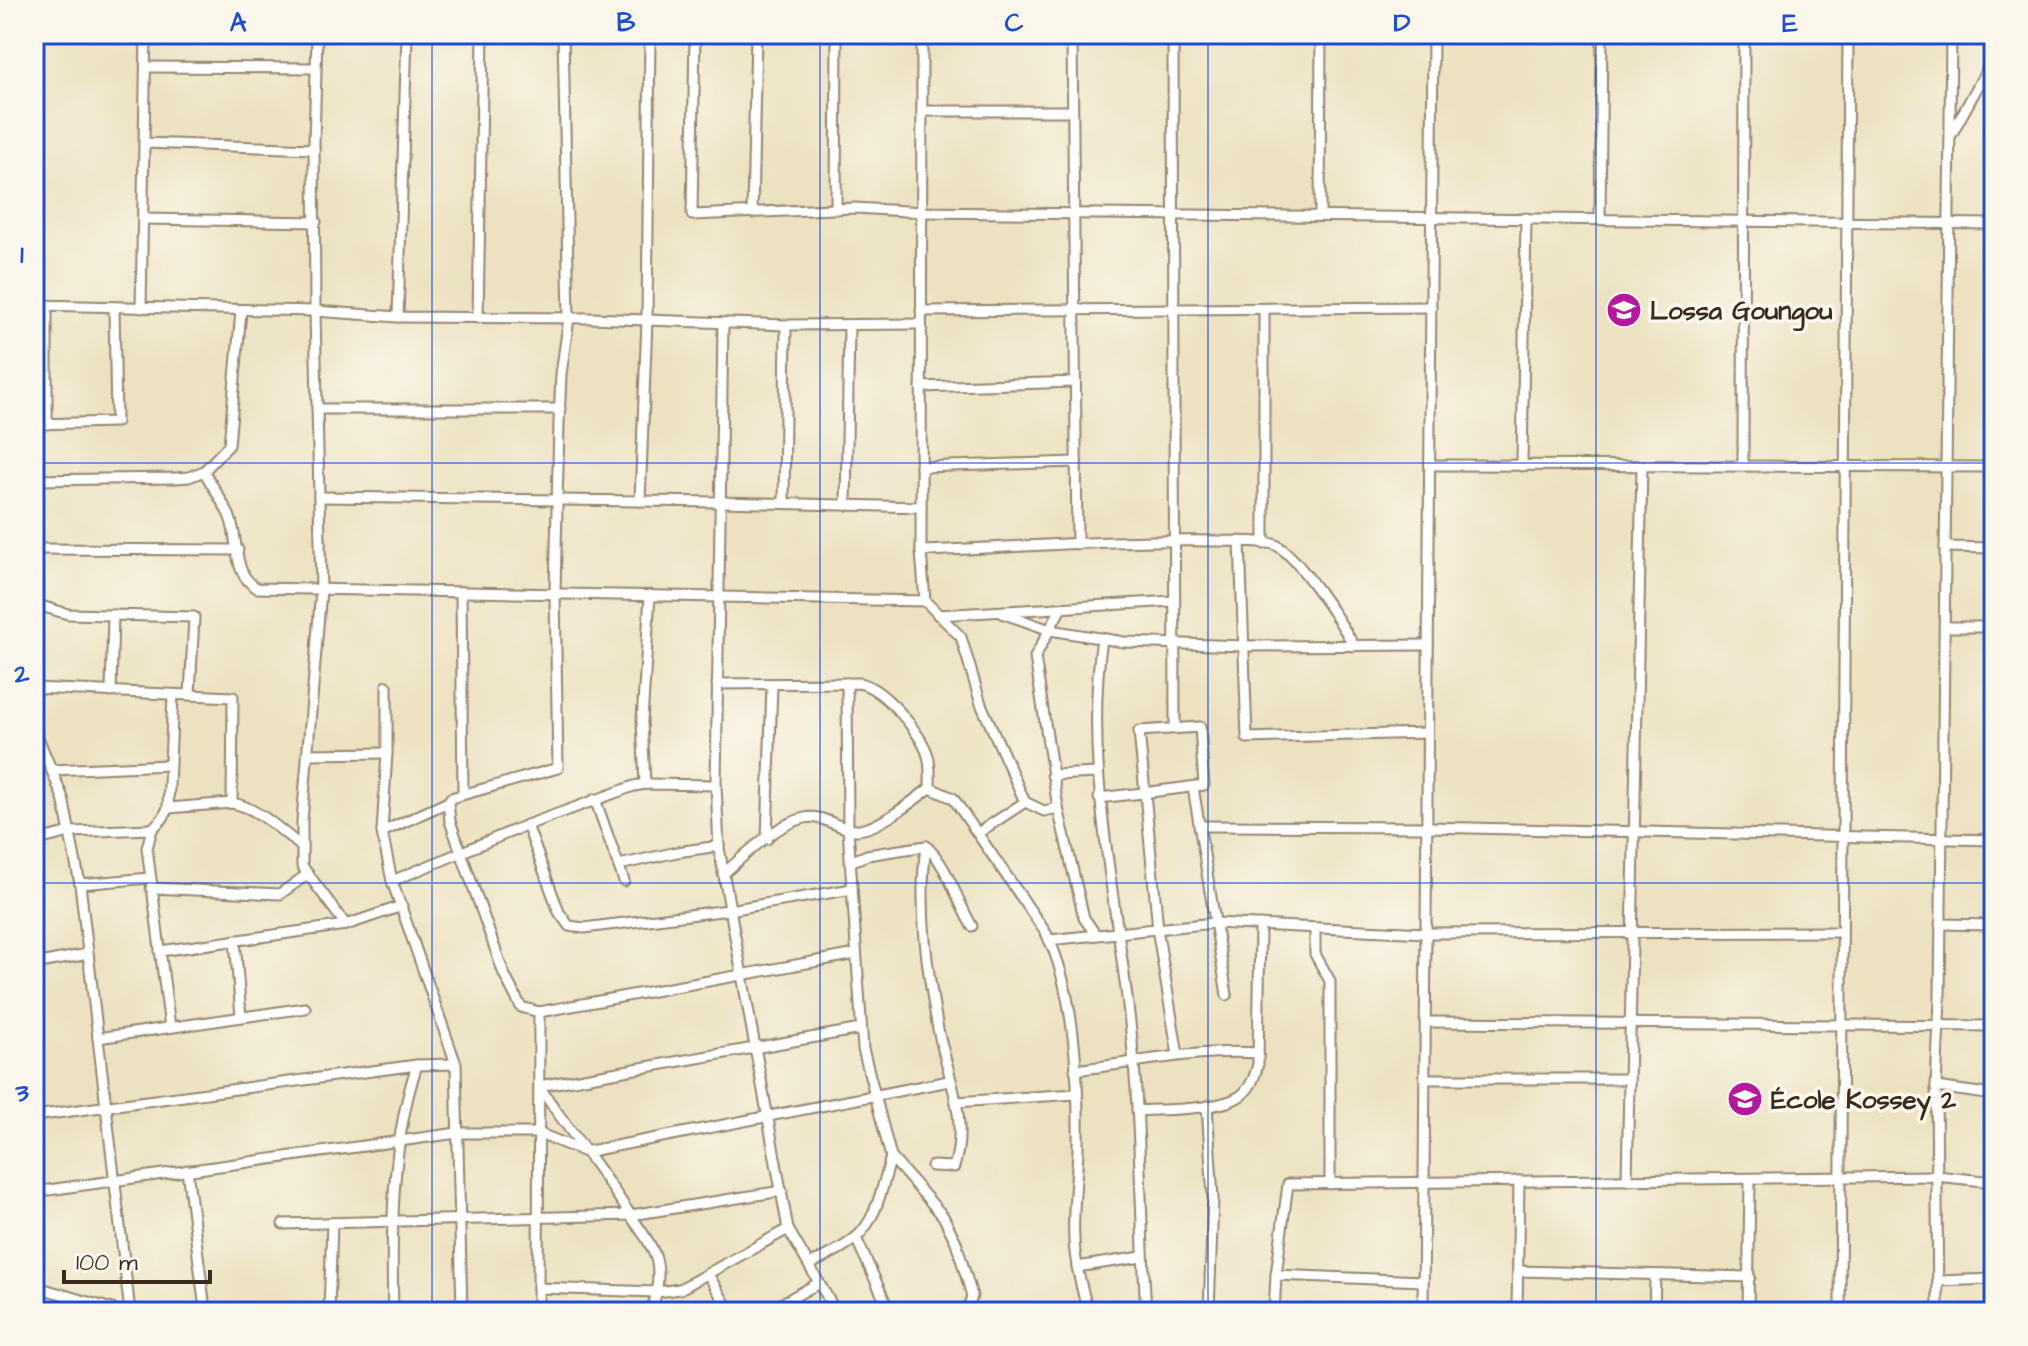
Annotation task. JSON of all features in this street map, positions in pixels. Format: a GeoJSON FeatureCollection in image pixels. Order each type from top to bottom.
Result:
{"type":"FeatureCollection","features":[{"type":"Feature","properties":{"kind":"street"},"geometry":{"type":"LineString","coordinates":[[141,308],[146,34]]}},
{"type":"Feature","properties":{"kind":"street"},"geometry":{"type":"LineString","coordinates":[[317,34],[315,311],[321,590],[307,754],[302,866],[346,925]]}},
{"type":"Feature","properties":{"kind":"street"},"geometry":{"type":"LineString","coordinates":[[398,317],[407,34]]}},
{"type":"Feature","properties":{"kind":"street"},"geometry":{"type":"LineString","coordinates":[[478,318],[483,34]]}},
{"type":"Feature","properties":{"kind":"street"},"geometry":{"type":"LineString","coordinates":[[382,832],[463,793],[558,768],[555,593],[560,409],[569,318],[563,34]]}},
{"type":"Feature","properties":{"kind":"street"},"geometry":{"type":"LineString","coordinates":[[640,501],[647,320],[650,34]]}},
{"type":"Feature","properties":{"kind":"street"},"geometry":{"type":"LineString","coordinates":[[695,34],[692,215],[855,208],[1173,216],[1432,216],[1994,224]]}},
{"type":"Feature","properties":{"kind":"street"},"geometry":{"type":"LineString","coordinates":[[752,213],[756,34]]}},
{"type":"Feature","properties":{"kind":"street"},"geometry":{"type":"LineString","coordinates":[[836,209],[837,34]]}},
{"type":"Feature","properties":{"kind":"street"},"geometry":{"type":"LineString","coordinates":[[922,34],[921,551],[925,601],[961,637],[981,704],[1025,802],[1044,811],[1058,808]]}},
{"type":"Feature","properties":{"kind":"street"},"geometry":{"type":"LineString","coordinates":[[1072,34],[1077,544]]}},
{"type":"Feature","properties":{"kind":"street"},"geometry":{"type":"LineString","coordinates":[[1173,34],[1175,728]]}},
{"type":"Feature","properties":{"kind":"street"},"geometry":{"type":"LineString","coordinates":[[1320,216],[1321,34]]}},
{"type":"Feature","properties":{"kind":"street"},"geometry":{"type":"LineString","coordinates":[[1423,1312],[1433,34]]}},
{"type":"Feature","properties":{"kind":"street"},"geometry":{"type":"LineString","coordinates":[[1600,219],[1602,34]]}},
{"type":"Feature","properties":{"kind":"street"},"geometry":{"type":"LineString","coordinates":[[1743,466],[1744,34]]}},
{"type":"Feature","properties":{"kind":"street"},"geometry":{"type":"LineString","coordinates":[[1840,1312],[1848,34]]}},
{"type":"Feature","properties":{"kind":"street"},"geometry":{"type":"LineString","coordinates":[[1938,1312],[1936,1087],[1942,839],[1951,34]]}},
{"type":"Feature","properties":{"kind":"street"},"geometry":{"type":"LineString","coordinates":[[1950,136],[1994,57]]}},
{"type":"Feature","properties":{"kind":"street"},"geometry":{"type":"LineString","coordinates":[[146,67],[316,68]]}},
{"type":"Feature","properties":{"kind":"street"},"geometry":{"type":"LineString","coordinates":[[922,111],[1072,111]]}},
{"type":"Feature","properties":{"kind":"street"},"geometry":{"type":"LineString","coordinates":[[144,143],[314,149]]}},
{"type":"Feature","properties":{"kind":"street"},"geometry":{"type":"LineString","coordinates":[[1522,466],[1526,218]]}},
{"type":"Feature","properties":{"kind":"street"},"geometry":{"type":"LineString","coordinates":[[143,219],[316,222]]}},
{"type":"Feature","properties":{"kind":"street"},"geometry":{"type":"LineString","coordinates":[[34,305],[723,324],[921,324]]}},
{"type":"Feature","properties":{"kind":"street"},"geometry":{"type":"LineString","coordinates":[[47,305],[47,424]]}},
{"type":"Feature","properties":{"kind":"street"},"geometry":{"type":"LineString","coordinates":[[34,424],[116,422],[114,307]]}},
{"type":"Feature","properties":{"kind":"street"},"geometry":{"type":"LineString","coordinates":[[921,311],[1431,307]]}},
{"type":"Feature","properties":{"kind":"street"},"geometry":{"type":"LineString","coordinates":[[1264,309],[1264,544]]}},
{"type":"Feature","properties":{"kind":"street"},"geometry":{"type":"LineString","coordinates":[[34,480],[175,478],[204,471],[229,445],[241,311]]}},
{"type":"Feature","properties":{"kind":"street"},"geometry":{"type":"LineString","coordinates":[[723,324],[716,785],[719,846],[788,1229],[836,1312]]}},
{"type":"Feature","properties":{"kind":"street"},"geometry":{"type":"LineString","coordinates":[[784,503],[786,325]]}},
{"type":"Feature","properties":{"kind":"street"},"geometry":{"type":"LineString","coordinates":[[846,505],[849,325]]}},
{"type":"Feature","properties":{"kind":"street"},"geometry":{"type":"LineString","coordinates":[[921,387],[1075,382]]}},
{"type":"Feature","properties":{"kind":"street"},"geometry":{"type":"LineString","coordinates":[[317,409],[560,409]]}},
{"type":"Feature","properties":{"kind":"street"},"geometry":{"type":"LineString","coordinates":[[921,467],[1076,462]]}},
{"type":"Feature","properties":{"kind":"street"},"geometry":{"type":"LineString","coordinates":[[1430,465],[1994,467]]}},
{"type":"Feature","properties":{"kind":"street"},"geometry":{"type":"LineString","coordinates":[[1627,1180],[1642,466]]}},
{"type":"Feature","properties":{"kind":"street"},"geometry":{"type":"LineString","coordinates":[[204,471],[229,515],[241,571],[247,583],[257,588],[925,601]]}},
{"type":"Feature","properties":{"kind":"street"},"geometry":{"type":"LineString","coordinates":[[319,497],[921,507]]}},
{"type":"Feature","properties":{"kind":"street"},"geometry":{"type":"LineString","coordinates":[[921,551],[1174,540],[1275,545],[1294,562],[1342,624],[1354,646]]}},
{"type":"Feature","properties":{"kind":"street"},"geometry":{"type":"LineString","coordinates":[[1240,542],[1247,738],[1426,733]]}},
{"type":"Feature","properties":{"kind":"street"},"geometry":{"type":"LineString","coordinates":[[1945,547],[1994,548]]}},
{"type":"Feature","properties":{"kind":"street"},"geometry":{"type":"LineString","coordinates":[[34,549],[238,550]]}},
{"type":"Feature","properties":{"kind":"street"},"geometry":{"type":"LineString","coordinates":[[461,592],[463,793]]}},
{"type":"Feature","properties":{"kind":"street"},"geometry":{"type":"LineString","coordinates":[[645,784],[642,721],[650,595]]}},
{"type":"Feature","properties":{"kind":"street"},"geometry":{"type":"LineString","coordinates":[[938,615],[1173,601]]}},
{"type":"Feature","properties":{"kind":"street"},"geometry":{"type":"LineString","coordinates":[[34,604],[68,614],[194,617],[190,694]]}},
{"type":"Feature","properties":{"kind":"street"},"geometry":{"type":"LineString","coordinates":[[1060,610],[1035,657],[1058,808],[1084,918],[1096,935]]}},
{"type":"Feature","properties":{"kind":"street"},"geometry":{"type":"LineString","coordinates":[[1002,613],[1050,630],[1124,642],[1244,646],[1428,645]]}},
{"type":"Feature","properties":{"kind":"street"},"geometry":{"type":"LineString","coordinates":[[111,692],[113,615]]}},
{"type":"Feature","properties":{"kind":"street"},"geometry":{"type":"LineString","coordinates":[[1945,627],[1994,627]]}},
{"type":"Feature","properties":{"kind":"street"},"geometry":{"type":"LineString","coordinates":[[1102,638],[1096,677],[1099,798],[1134,1063],[1146,1312]]}},
{"type":"Feature","properties":{"kind":"street"},"geometry":{"type":"LineString","coordinates":[[847,683],[848,828],[863,1049],[891,1157],[950,1227],[972,1296],[967,1312]]}},
{"type":"Feature","properties":{"kind":"street"},"geometry":{"type":"LineString","coordinates":[[717,684],[868,684],[910,722],[928,754],[930,788]]}},
{"type":"Feature","properties":{"kind":"street"},"geometry":{"type":"LineString","coordinates":[[767,839],[772,684]]}},
{"type":"Feature","properties":{"kind":"street"},"geometry":{"type":"LineString","coordinates":[[387,686],[382,832],[392,881],[456,1064],[462,1312]]}},
{"type":"Feature","properties":{"kind":"street"},"geometry":{"type":"LineString","coordinates":[[34,688],[233,697],[232,803]]}},
{"type":"Feature","properties":{"kind":"street"},"geometry":{"type":"LineString","coordinates":[[170,1027],[147,848],[152,829],[168,808],[173,695]]}},
{"type":"Feature","properties":{"kind":"street"},"geometry":{"type":"LineString","coordinates":[[1099,798],[1145,793],[1204,785],[1200,727],[1139,731],[1145,793],[1158,928],[1178,1055]]}},
{"type":"Feature","properties":{"kind":"street"},"geometry":{"type":"LineString","coordinates":[[34,728],[63,798],[80,884],[130,1312]]}},
{"type":"Feature","properties":{"kind":"street"},"geometry":{"type":"LineString","coordinates":[[307,754],[387,753]]}},
{"type":"Feature","properties":{"kind":"street"},"geometry":{"type":"LineString","coordinates":[[52,770],[169,765]]}},
{"type":"Feature","properties":{"kind":"street"},"geometry":{"type":"LineString","coordinates":[[1052,775],[1098,773]]}},
{"type":"Feature","properties":{"kind":"street"},"geometry":{"type":"LineString","coordinates":[[392,881],[527,825],[645,784],[716,785]]}},
{"type":"Feature","properties":{"kind":"street"},"geometry":{"type":"LineString","coordinates":[[1193,787],[1227,995]]}},
{"type":"Feature","properties":{"kind":"street"},"geometry":{"type":"LineString","coordinates":[[723,874],[784,825],[808,817],[855,830],[867,828],[903,808],[930,788]]}},
{"type":"Feature","properties":{"kind":"street"},"geometry":{"type":"LineString","coordinates":[[930,788],[953,798],[1058,957],[1065,983],[1075,1070],[1078,1147],[1073,1235],[1088,1312]]}},
{"type":"Feature","properties":{"kind":"street"},"geometry":{"type":"LineString","coordinates":[[595,799],[624,881]]}},
{"type":"Feature","properties":{"kind":"street"},"geometry":{"type":"LineString","coordinates":[[448,802],[450,821],[461,853],[514,997],[521,1007],[539,1012],[856,954]]}},
{"type":"Feature","properties":{"kind":"street"},"geometry":{"type":"LineString","coordinates":[[978,833],[1025,802]]}},
{"type":"Feature","properties":{"kind":"street"},"geometry":{"type":"LineString","coordinates":[[168,808],[232,803],[254,810],[302,847]]}},
{"type":"Feature","properties":{"kind":"street"},"geometry":{"type":"LineString","coordinates":[[527,825],[559,912],[569,926],[584,928],[729,910],[852,889]]}},
{"type":"Feature","properties":{"kind":"street"},"geometry":{"type":"LineString","coordinates":[[1199,826],[1428,827],[1994,840]]}},
{"type":"Feature","properties":{"kind":"street"},"geometry":{"type":"LineString","coordinates":[[34,841],[70,832],[152,829]]}},
{"type":"Feature","properties":{"kind":"street"},"geometry":{"type":"LineString","coordinates":[[619,865],[719,846]]}},
{"type":"Feature","properties":{"kind":"street"},"geometry":{"type":"LineString","coordinates":[[850,862],[867,855],[926,846]]}},
{"type":"Feature","properties":{"kind":"street"},"geometry":{"type":"LineString","coordinates":[[926,846],[940,859],[972,926]]}},
{"type":"Feature","properties":{"kind":"street"},"geometry":{"type":"LineString","coordinates":[[926,846],[922,879],[926,961],[949,1081],[961,1126],[954,1167],[932,1166]]}},
{"type":"Feature","properties":{"kind":"street"},"geometry":{"type":"LineString","coordinates":[[80,884],[150,883],[280,894],[308,874]]}},
{"type":"Feature","properties":{"kind":"street"},"geometry":{"type":"LineString","coordinates":[[160,951],[346,925],[402,906]]}},
{"type":"Feature","properties":{"kind":"street"},"geometry":{"type":"LineString","coordinates":[[1049,940],[1214,923],[1427,933],[1842,932]]}},
{"type":"Feature","properties":{"kind":"street"},"geometry":{"type":"LineString","coordinates":[[1940,924],[1994,925]]}},
{"type":"Feature","properties":{"kind":"street"},"geometry":{"type":"LineString","coordinates":[[1137,1111],[1229,1102],[1244,1093],[1254,1080],[1258,1053],[1260,925]]}},
{"type":"Feature","properties":{"kind":"street"},"geometry":{"type":"LineString","coordinates":[[1315,928],[1315,954],[1330,981],[1330,1184]]}},
{"type":"Feature","properties":{"kind":"street"},"geometry":{"type":"LineString","coordinates":[[235,940],[241,1017]]}},
{"type":"Feature","properties":{"kind":"street"},"geometry":{"type":"LineString","coordinates":[[34,964],[88,954]]}},
{"type":"Feature","properties":{"kind":"street"},"geometry":{"type":"LineString","coordinates":[[98,1038],[305,1008]]}},
{"type":"Feature","properties":{"kind":"street"},"geometry":{"type":"LineString","coordinates":[[538,1312],[539,1012]]}},
{"type":"Feature","properties":{"kind":"street"},"geometry":{"type":"LineString","coordinates":[[1427,1022],[1994,1026]]}},
{"type":"Feature","properties":{"kind":"street"},"geometry":{"type":"LineString","coordinates":[[539,1086],[861,1029]]}},
{"type":"Feature","properties":{"kind":"street"},"geometry":{"type":"LineString","coordinates":[[1075,1070],[1178,1055],[1225,1051],[1258,1053]]}},
{"type":"Feature","properties":{"kind":"street"},"geometry":{"type":"LineString","coordinates":[[34,1116],[417,1065],[456,1064]]}},
{"type":"Feature","properties":{"kind":"street"},"geometry":{"type":"LineString","coordinates":[[393,1312],[399,1141],[417,1065]]}},
{"type":"Feature","properties":{"kind":"street"},"geometry":{"type":"LineString","coordinates":[[1426,1079],[1629,1079]]}},
{"type":"Feature","properties":{"kind":"street"},"geometry":{"type":"LineString","coordinates":[[34,1192],[457,1133],[538,1133],[585,1152],[949,1081]]}},
{"type":"Feature","properties":{"kind":"street"},"geometry":{"type":"LineString","coordinates":[[539,1086],[610,1183],[656,1257],[657,1292],[651,1312]]}},
{"type":"Feature","properties":{"kind":"street"},"geometry":{"type":"LineString","coordinates":[[1936,1087],[1994,1095]]}},
{"type":"Feature","properties":{"kind":"street"},"geometry":{"type":"LineString","coordinates":[[956,1102],[1076,1094]]}},
{"type":"Feature","properties":{"kind":"street"},"geometry":{"type":"LineString","coordinates":[[1207,1106],[1213,1198],[1209,1312]]}},
{"type":"Feature","properties":{"kind":"street"},"geometry":{"type":"LineString","coordinates":[[809,1265],[856,1238],[870,1220],[891,1157]]}},
{"type":"Feature","properties":{"kind":"street"},"geometry":{"type":"LineString","coordinates":[[187,1170],[205,1309]]}},
{"type":"Feature","properties":{"kind":"street"},"geometry":{"type":"LineString","coordinates":[[1274,1312],[1288,1184],[1936,1176],[1994,1182]]}},
{"type":"Feature","properties":{"kind":"street"},"geometry":{"type":"LineString","coordinates":[[1748,1312],[1750,1180]]}},
{"type":"Feature","properties":{"kind":"street"},"geometry":{"type":"LineString","coordinates":[[1517,1312],[1519,1181]]}},
{"type":"Feature","properties":{"kind":"street"},"geometry":{"type":"LineString","coordinates":[[283,1224],[631,1215],[782,1191]]}},
{"type":"Feature","properties":{"kind":"street"},"geometry":{"type":"LineString","coordinates":[[329,1312],[332,1223]]}},
{"type":"Feature","properties":{"kind":"street"},"geometry":{"type":"LineString","coordinates":[[538,1288],[657,1292],[680,1289],[788,1229]]}},
{"type":"Feature","properties":{"kind":"street"},"geometry":{"type":"LineString","coordinates":[[856,1238],[890,1312]]}},
{"type":"Feature","properties":{"kind":"street"},"geometry":{"type":"LineString","coordinates":[[1077,1267],[1142,1257]]}},
{"type":"Feature","properties":{"kind":"street"},"geometry":{"type":"LineString","coordinates":[[1519,1271],[1655,1277],[1750,1277]]}},
{"type":"Feature","properties":{"kind":"street"},"geometry":{"type":"LineString","coordinates":[[708,1274],[730,1312]]}},
{"type":"Feature","properties":{"kind":"street"},"geometry":{"type":"LineString","coordinates":[[1276,1275],[1423,1281]]}},
{"type":"Feature","properties":{"kind":"street"},"geometry":{"type":"LineString","coordinates":[[1654,1312],[1655,1277]]}},
{"type":"Feature","properties":{"kind":"street"},"geometry":{"type":"LineString","coordinates":[[1938,1281],[1994,1279]]}},
{"type":"Feature","properties":{"kind":"street"},"geometry":{"type":"LineString","coordinates":[[766,1312],[819,1283]]}},
{"type":"Feature","properties":{"kind":"street"},"geometry":{"type":"LineString","coordinates":[[34,1286],[122,1312]]}},
{"type":"Feature","properties":{"kind":"street"},"geometry":{"type":"LineString","coordinates":[[164,1312],[250,1308],[260,1312]]}},
{"type":"Feature","properties":{"kind":"place","name":"Lossa Goungou"},"geometry":{"type":"Point","coordinates":[1624,310]}},
{"type":"Feature","properties":{"kind":"place","name":"École Kossey 2"},"geometry":{"type":"Point","coordinates":[1745,1099]}}]}
